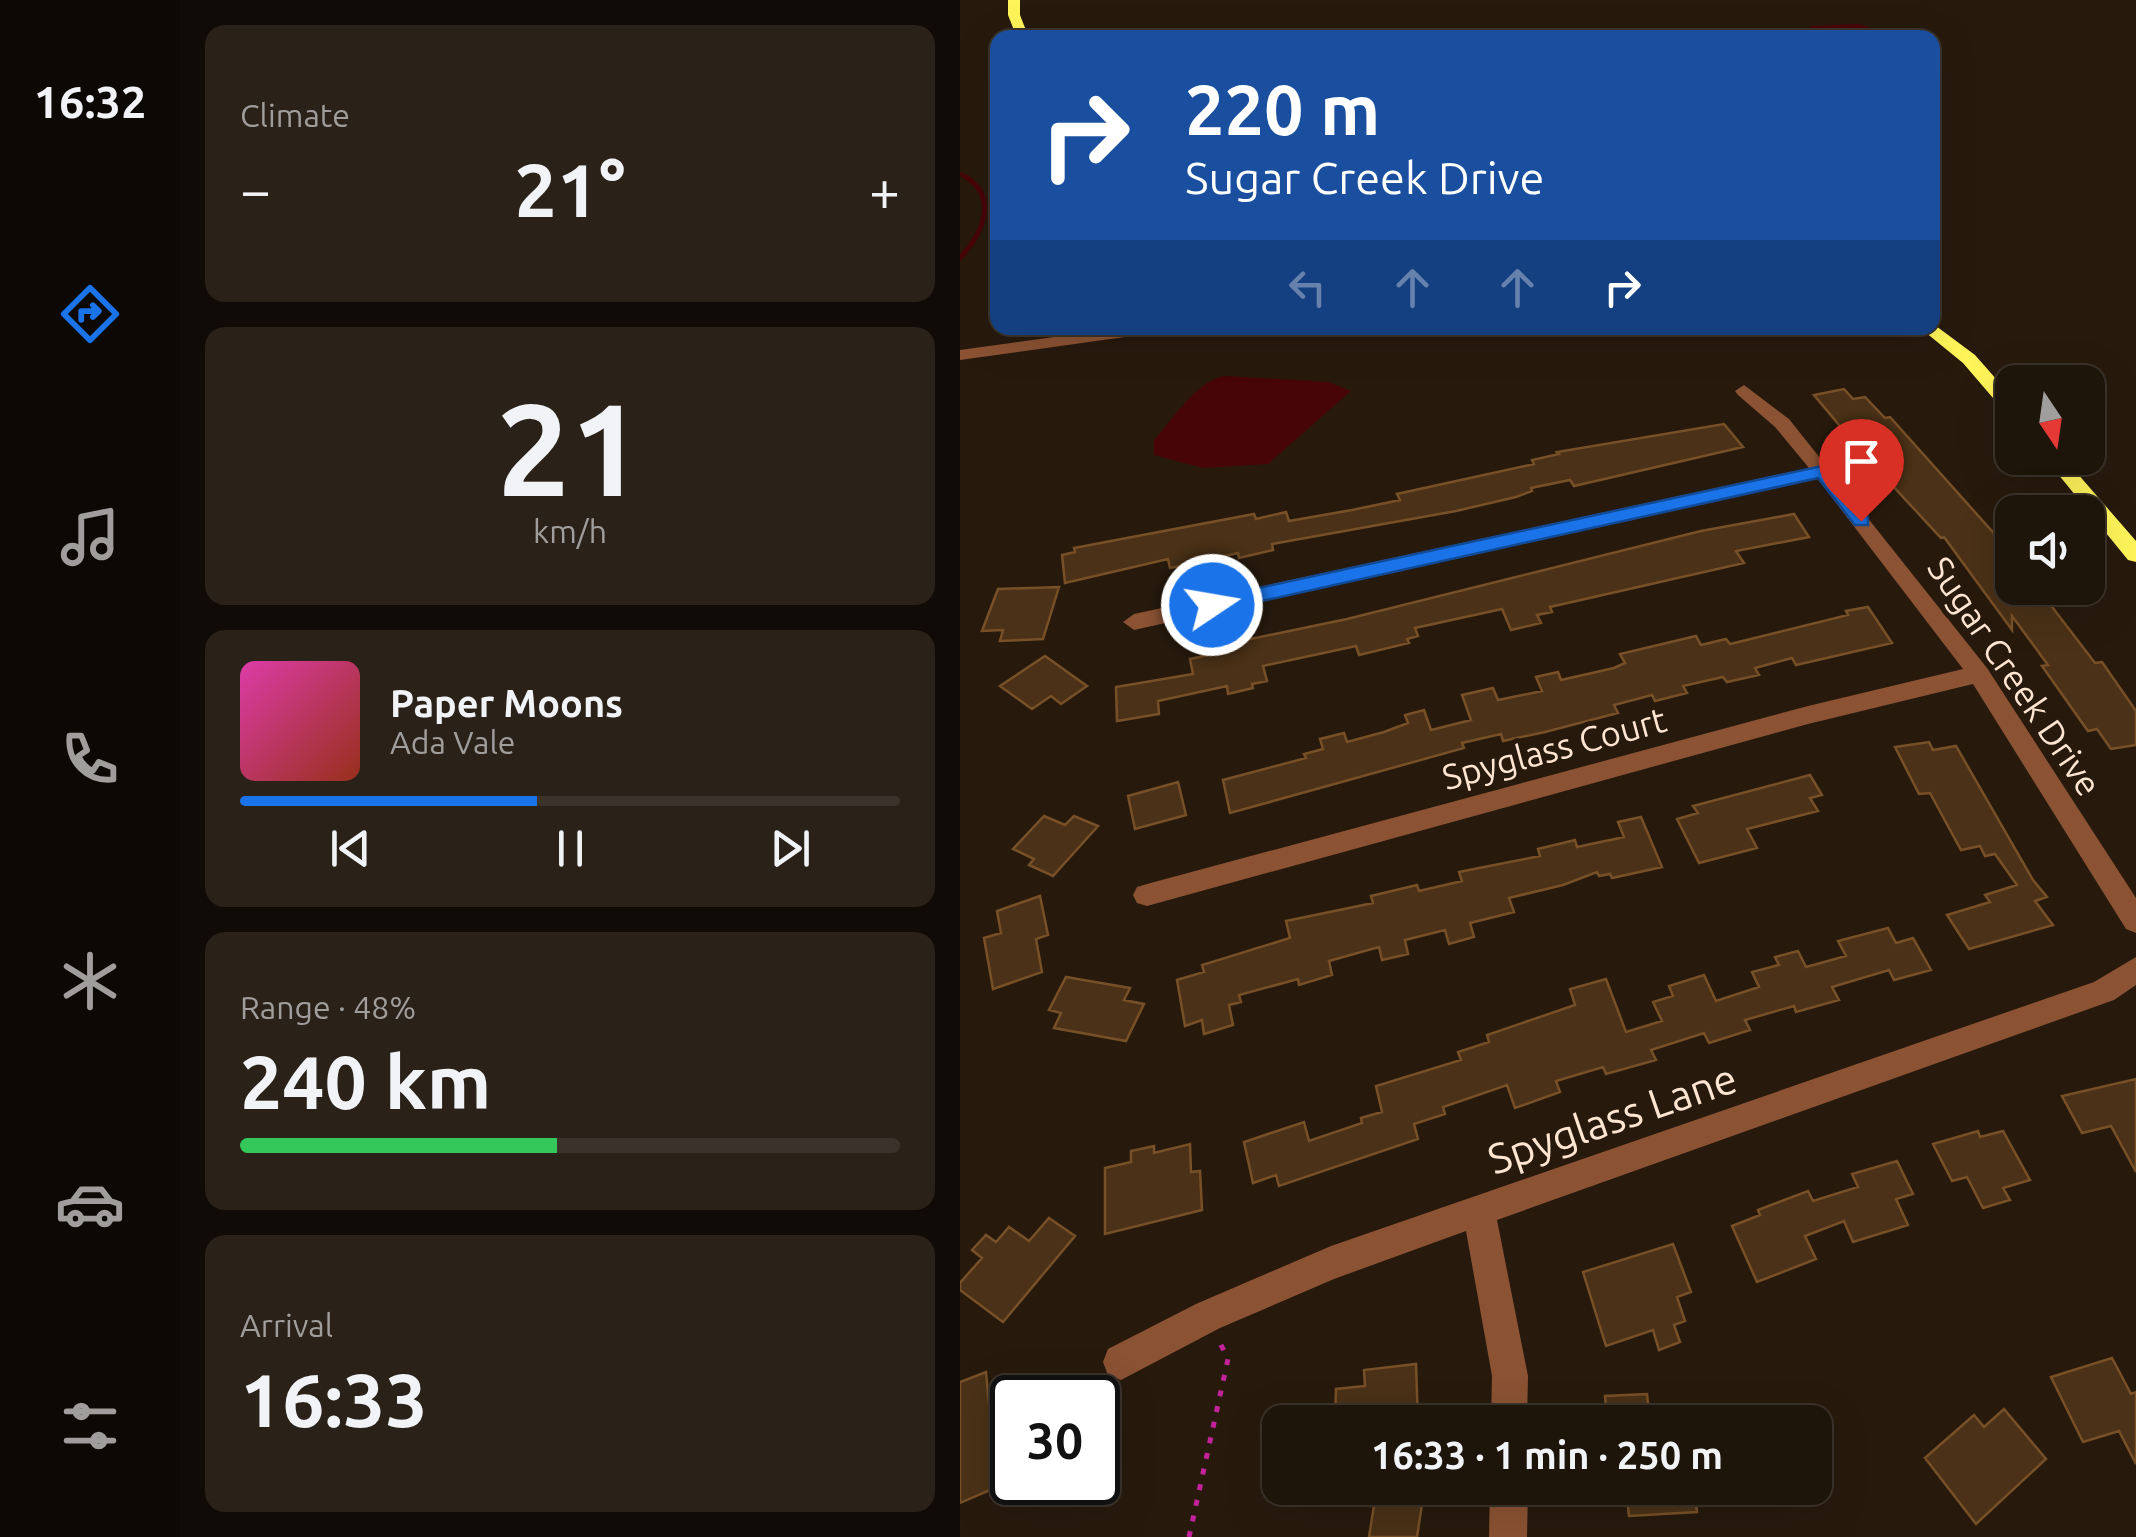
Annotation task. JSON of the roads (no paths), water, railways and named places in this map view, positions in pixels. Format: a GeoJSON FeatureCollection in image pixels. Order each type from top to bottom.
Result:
{"type":"FeatureCollection","features":[{"type":"Feature","properties":{"kind":"main road"},"geometry":{"type":"LineString","coordinates":[[1014,0],[1019,30]]}},
{"type":"Feature","properties":{"kind":"main road"},"geometry":{"type":"LineString","coordinates":[[1939,335],[1969,359],[1995,389]]}},
{"type":"Feature","properties":{"kind":"main road"},"geometry":{"type":"LineString","coordinates":[[2068,475],[2136,555]]}},
{"type":"Feature","properties":{"kind":"street"},"geometry":{"type":"LineString","coordinates":[[960,355],[1103,335]]}},
{"type":"Feature","properties":{"kind":"street","name":"Sugar Creek Drive"},"geometry":{"type":"LineString","coordinates":[[1744,392],[1782,423],[1980,674],[2136,921]]}},
{"type":"Feature","properties":{"kind":"street"},"geometry":{"type":"LineString","coordinates":[[1134,622],[1822,471]]}},
{"type":"Feature","properties":{"kind":"street","name":"Spyglass Court"},"geometry":{"type":"LineString","coordinates":[[1148,895],[1808,715],[1980,674]]}},
{"type":"Feature","properties":{"kind":"street","name":"Spyglass Lane"},"geometry":{"type":"LineString","coordinates":[[1121,1362],[1208,1316],[1331,1263],[2104,991],[2136,969]]}},
{"type":"Feature","properties":{"kind":"street"},"geometry":{"type":"LineString","coordinates":[[1479,1210],[1510,1376],[1510,1405]]}},
{"type":"Feature","properties":{"kind":"street"},"geometry":{"type":"LineString","coordinates":[[1508,1537],[1509,1505]]}},
{"type":"Feature","properties":{"kind":"waterway"},"geometry":{"type":"LineString","coordinates":[[960,174],[968,179]]}},
{"type":"Feature","properties":{"kind":"waterway"},"geometry":{"type":"LineString","coordinates":[[960,258],[975,239],[984,217],[982,195],[968,179]]}}]}
